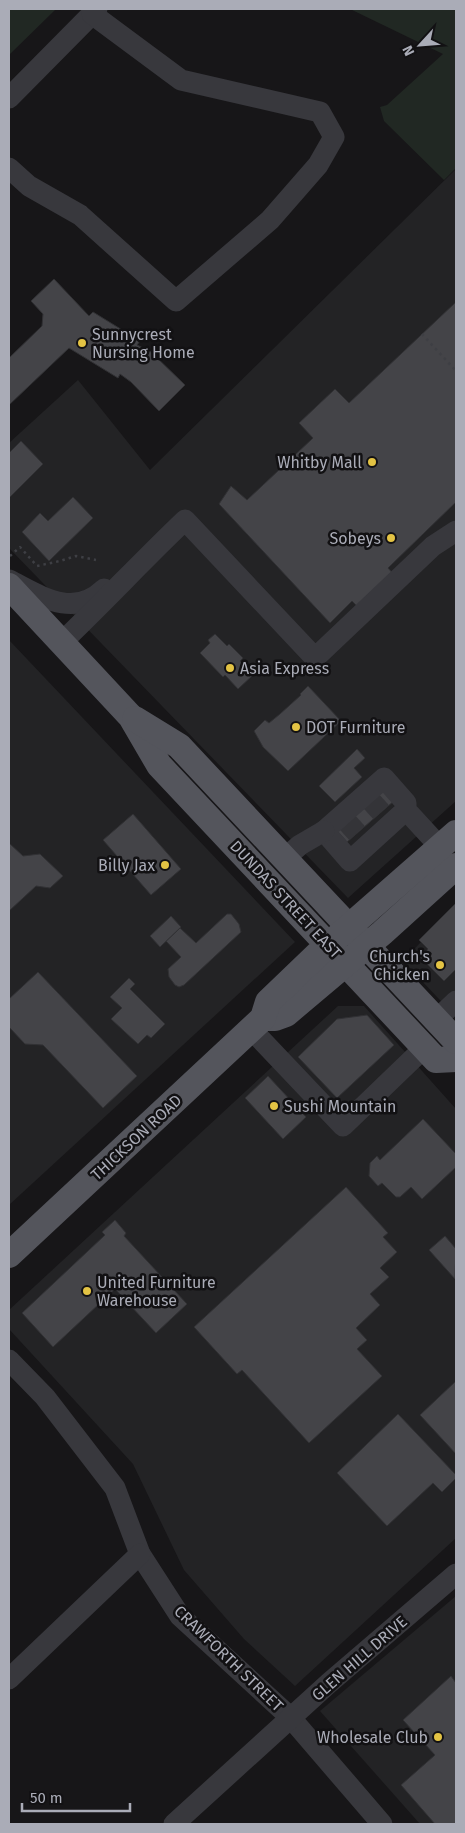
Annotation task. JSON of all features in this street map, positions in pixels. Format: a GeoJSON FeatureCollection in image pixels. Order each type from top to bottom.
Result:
{"type":"FeatureCollection","features":[{"type":"Feature","properties":{"kind":"main road","name":"DUNDAS STREET EAST"},"geometry":{"type":"LineString","coordinates":[[9,586],[131,716],[159,765],[424,1048],[436,1060],[456,1059]]}},
{"type":"Feature","properties":{"kind":"main road","name":"DUNDAS STREET EAST"},"geometry":{"type":"LineString","coordinates":[[131,716],[179,746],[456,1041]]}},
{"type":"Feature","properties":{"kind":"main road","name":"THICKSON ROAD"},"geometry":{"type":"LineString","coordinates":[[9,1255],[257,1023],[268,1002],[338,954],[451,849]]}},
{"type":"Feature","properties":{"kind":"street"},"geometry":{"type":"LineString","coordinates":[[9,98],[94,11],[180,80],[320,112],[334,137],[318,165],[270,220],[176,301],[80,215],[29,186],[9,168]]}},
{"type":"Feature","properties":{"kind":"street"},"geometry":{"type":"LineString","coordinates":[[62,642],[111,596],[128,575],[185,520],[315,658],[433,546],[456,530]]}},
{"type":"Feature","properties":{"kind":"street"},"geometry":{"type":"LineString","coordinates":[[9,580],[52,600],[74,605],[91,599],[105,588],[128,575]]}},
{"type":"Feature","properties":{"kind":"street"},"geometry":{"type":"LineString","coordinates":[[324,831],[350,861],[368,818]]}},
{"type":"Feature","properties":{"kind":"street"},"geometry":{"type":"LineString","coordinates":[[285,858],[324,831],[368,818],[451,849]]}},
{"type":"Feature","properties":{"kind":"street"},"geometry":{"type":"LineString","coordinates":[[436,1020],[456,1001]]}},
{"type":"Feature","properties":{"kind":"street"},"geometry":{"type":"LineString","coordinates":[[257,1023],[343,1126],[424,1048]]}},
{"type":"Feature","properties":{"kind":"street","name":"CRAWFORTH STREET"},"geometry":{"type":"LineString","coordinates":[[9,1360],[45,1397],[115,1488],[140,1554],[180,1616],[290,1717],[382,1824]]}},
{"type":"Feature","properties":{"kind":"street"},"geometry":{"type":"LineString","coordinates":[[9,1679],[140,1554]]}},
{"type":"Feature","properties":{"kind":"street","name":"GLEN HILL DRIVE"},"geometry":{"type":"LineString","coordinates":[[185,1821],[290,1717],[456,1574]]}},
{"type":"Feature","properties":{"kind":"path"},"geometry":{"type":"LineString","coordinates":[[422,334],[456,371]]}},
{"type":"Feature","properties":{"kind":"path"},"geometry":{"type":"LineString","coordinates":[[10,556],[20,547],[37,566],[76,556],[96,560]]}},
{"type":"Feature","properties":{"kind":"shaded area"},"geometry":{"type":"Polygon","coordinates":[[[9,9],[56,9],[9,55],[9,9]]]}},
{"type":"Feature","properties":{"kind":"shaded area"},"geometry":{"type":"Polygon","coordinates":[[[350,9],[456,9],[456,168],[444,180],[384,121],[380,107],[387,105],[443,54],[350,9]]]}},
{"type":"Feature","properties":{"kind":"shaded area"},"geometry":{"type":"Polygon","coordinates":[[[456,169],[456,801],[348,898],[9,548],[9,443],[78,380],[150,470],[456,169]]]}},
{"type":"Feature","properties":{"kind":"shaded area"},"geometry":{"type":"Polygon","coordinates":[[[9,640],[295,942],[9,1205],[9,640]]]}},
{"type":"Feature","properties":{"kind":"shaded area"},"geometry":{"type":"Polygon","coordinates":[[[456,905],[456,1017],[403,961],[456,905]]]}},
{"type":"Feature","properties":{"kind":"shaded area"},"geometry":{"type":"Polygon","coordinates":[[[338,1006],[364,1006],[456,1109],[456,1538],[295,1686],[244,1639],[184,1570],[133,1464],[9,1329],[9,1310],[338,1006]]]}},
{"type":"Feature","properties":{"kind":"shaded area"},"geometry":{"type":"Polygon","coordinates":[[[456,1596],[456,1824],[420,1824],[320,1711],[456,1596]]]}},
{"type":"Feature","properties":{"kind":"building","name":"Sunnycrest Nursing Home"},"geometry":{"type":"Polygon","coordinates":[[[54,279],[89,316],[93,312],[140,341],[137,345],[151,352],[185,385],[159,411],[131,382],[120,374],[118,378],[69,348],[9,405],[9,358],[42,326],[43,314],[31,301],[54,279]]]}},
{"type":"Feature","properties":{"kind":"building","name":"Whitby Mall"},"geometry":{"type":"Polygon","coordinates":[[[456,302],[456,502],[388,568],[396,577],[361,610],[352,601],[330,623],[219,504],[231,486],[247,500],[313,438],[299,423],[335,389],[349,403],[456,302]]]}},
{"type":"Feature","properties":{"kind":"building"},"geometry":{"type":"Polygon","coordinates":[[[21,441],[43,464],[9,498],[9,453],[21,441]]]}},
{"type":"Feature","properties":{"kind":"building"},"geometry":{"type":"Polygon","coordinates":[[[73,497],[93,518],[49,561],[22,532],[40,513],[48,521],[73,497]]]}},
{"type":"Feature","properties":{"kind":"building","name":"Asia Express"},"geometry":{"type":"Polygon","coordinates":[[[215,634],[227,646],[229,644],[243,658],[240,661],[253,675],[238,689],[225,675],[223,677],[200,653],[210,643],[208,640],[215,634]]]}},
{"type":"Feature","properties":{"kind":"building","name":"DOT Furniture"},"geometry":{"type":"Polygon","coordinates":[[[308,686],[341,721],[288,771],[263,747],[254,731],[265,720],[269,723],[280,714],[308,686]]]}},
{"type":"Feature","properties":{"kind":"building"},"geometry":{"type":"Polygon","coordinates":[[[357,749],[365,758],[354,768],[362,777],[335,802],[319,786],[357,749]]]}},
{"type":"Feature","properties":{"kind":"building"},"geometry":{"type":"Polygon","coordinates":[[[385,788],[395,800],[347,842],[337,831],[385,788]]]}},
{"type":"Feature","properties":{"kind":"building"},"geometry":{"type":"Polygon","coordinates":[[[133,814],[181,869],[151,895],[103,840],[133,814]]]}},
{"type":"Feature","properties":{"kind":"building"},"geometry":{"type":"Polygon","coordinates":[[[9,843],[23,856],[40,854],[63,876],[50,888],[36,886],[9,911],[9,843]]]}},
{"type":"Feature","properties":{"kind":"building"},"geometry":{"type":"Polygon","coordinates":[[[456,903],[456,969],[444,981],[420,957],[428,949],[419,940],[456,903]]]}},
{"type":"Feature","properties":{"kind":"building"},"geometry":{"type":"Polygon","coordinates":[[[227,914],[231,914],[239,924],[241,932],[184,985],[179,987],[175,985],[169,977],[168,969],[181,957],[166,941],[180,928],[196,943],[227,914]]]}},
{"type":"Feature","properties":{"kind":"building"},"geometry":{"type":"Polygon","coordinates":[[[171,916],[181,927],[160,947],[150,936],[171,916]]]}},
{"type":"Feature","properties":{"kind":"building"},"geometry":{"type":"Polygon","coordinates":[[[38,972],[137,1076],[103,1108],[43,1045],[25,1044],[9,1027],[9,999],[38,972]]]}},
{"type":"Feature","properties":{"kind":"building"},"geometry":{"type":"Polygon","coordinates":[[[129,978],[135,984],[130,989],[165,1024],[151,1038],[147,1035],[138,1044],[111,1019],[122,1008],[110,997],[129,978]]]}},
{"type":"Feature","properties":{"kind":"building"},"geometry":{"type":"Polygon","coordinates":[[[367,1015],[394,1045],[337,1098],[298,1057],[337,1019],[367,1015]]]}},
{"type":"Feature","properties":{"kind":"building"},"geometry":{"type":"Polygon","coordinates":[[[268,1076],[306,1117],[283,1139],[245,1098],[268,1076]]]}},
{"type":"Feature","properties":{"kind":"building"},"geometry":{"type":"Polygon","coordinates":[[[423,1119],[456,1154],[456,1167],[422,1199],[411,1187],[400,1197],[396,1197],[382,1183],[378,1186],[369,1176],[370,1163],[377,1156],[380,1160],[423,1119]]]}},
{"type":"Feature","properties":{"kind":"building"},"geometry":{"type":"Polygon","coordinates":[[[346,1187],[388,1233],[383,1237],[397,1252],[380,1268],[389,1277],[370,1294],[380,1305],[356,1328],[367,1340],[357,1349],[382,1376],[309,1443],[242,1370],[237,1374],[194,1327],[346,1187]]]}},
{"type":"Feature","properties":{"kind":"building"},"geometry":{"type":"Polygon","coordinates":[[[115,1220],[126,1233],[124,1236],[187,1304],[156,1333],[115,1289],[53,1347],[22,1313],[105,1235],[102,1232],[115,1220]]]}},
{"type":"Feature","properties":{"kind":"building"},"geometry":{"type":"Polygon","coordinates":[[[445,1236],[456,1249],[455,1279],[429,1250],[445,1236]]]}},
{"type":"Feature","properties":{"kind":"building"},"geometry":{"type":"Polygon","coordinates":[[[456,1381],[456,1454],[420,1415],[456,1381]]]}},
{"type":"Feature","properties":{"kind":"building"},"geometry":{"type":"Polygon","coordinates":[[[398,1414],[456,1475],[456,1478],[442,1492],[433,1483],[387,1526],[337,1473],[398,1414]]]}},
{"type":"Feature","properties":{"kind":"building","name":"Wholesale Club"},"geometry":{"type":"Polygon","coordinates":[[[451,1676],[456,1683],[456,1824],[435,1824],[401,1785],[435,1755],[403,1720],[451,1676]]]}},
{"type":"Feature","properties":{"kind":"tunnel"},"geometry":{"type":"LineString","coordinates":[[371,801],[381,812]]}},
{"type":"Feature","properties":{"kind":"tunnel"},"geometry":{"type":"LineString","coordinates":[[347,822],[357,833]]}},
{"type":"Feature","properties":{"kind":"place","name":"Sunnycrest Nursing Home"},"geometry":{"type":"Point","coordinates":[82,343]}},
{"type":"Feature","properties":{"kind":"place","name":"Whitby Mall"},"geometry":{"type":"Point","coordinates":[372,462]}},
{"type":"Feature","properties":{"kind":"place","name":"Sobeys"},"geometry":{"type":"Point","coordinates":[391,538]}},
{"type":"Feature","properties":{"kind":"place","name":"Asia Express"},"geometry":{"type":"Point","coordinates":[230,668]}},
{"type":"Feature","properties":{"kind":"place","name":"DOT Furniture"},"geometry":{"type":"Point","coordinates":[296,727]}},
{"type":"Feature","properties":{"kind":"place","name":"Billy Jax"},"geometry":{"type":"Point","coordinates":[165,865]}},
{"type":"Feature","properties":{"kind":"place","name":"Church's Chicken"},"geometry":{"type":"Point","coordinates":[440,965]}},
{"type":"Feature","properties":{"kind":"place","name":"Sushi Mountain"},"geometry":{"type":"Point","coordinates":[274,1106]}},
{"type":"Feature","properties":{"kind":"place","name":"United Furniture Warehouse"},"geometry":{"type":"Point","coordinates":[87,1291]}},
{"type":"Feature","properties":{"kind":"place","name":"Wholesale Club"},"geometry":{"type":"Point","coordinates":[438,1737]}}]}
